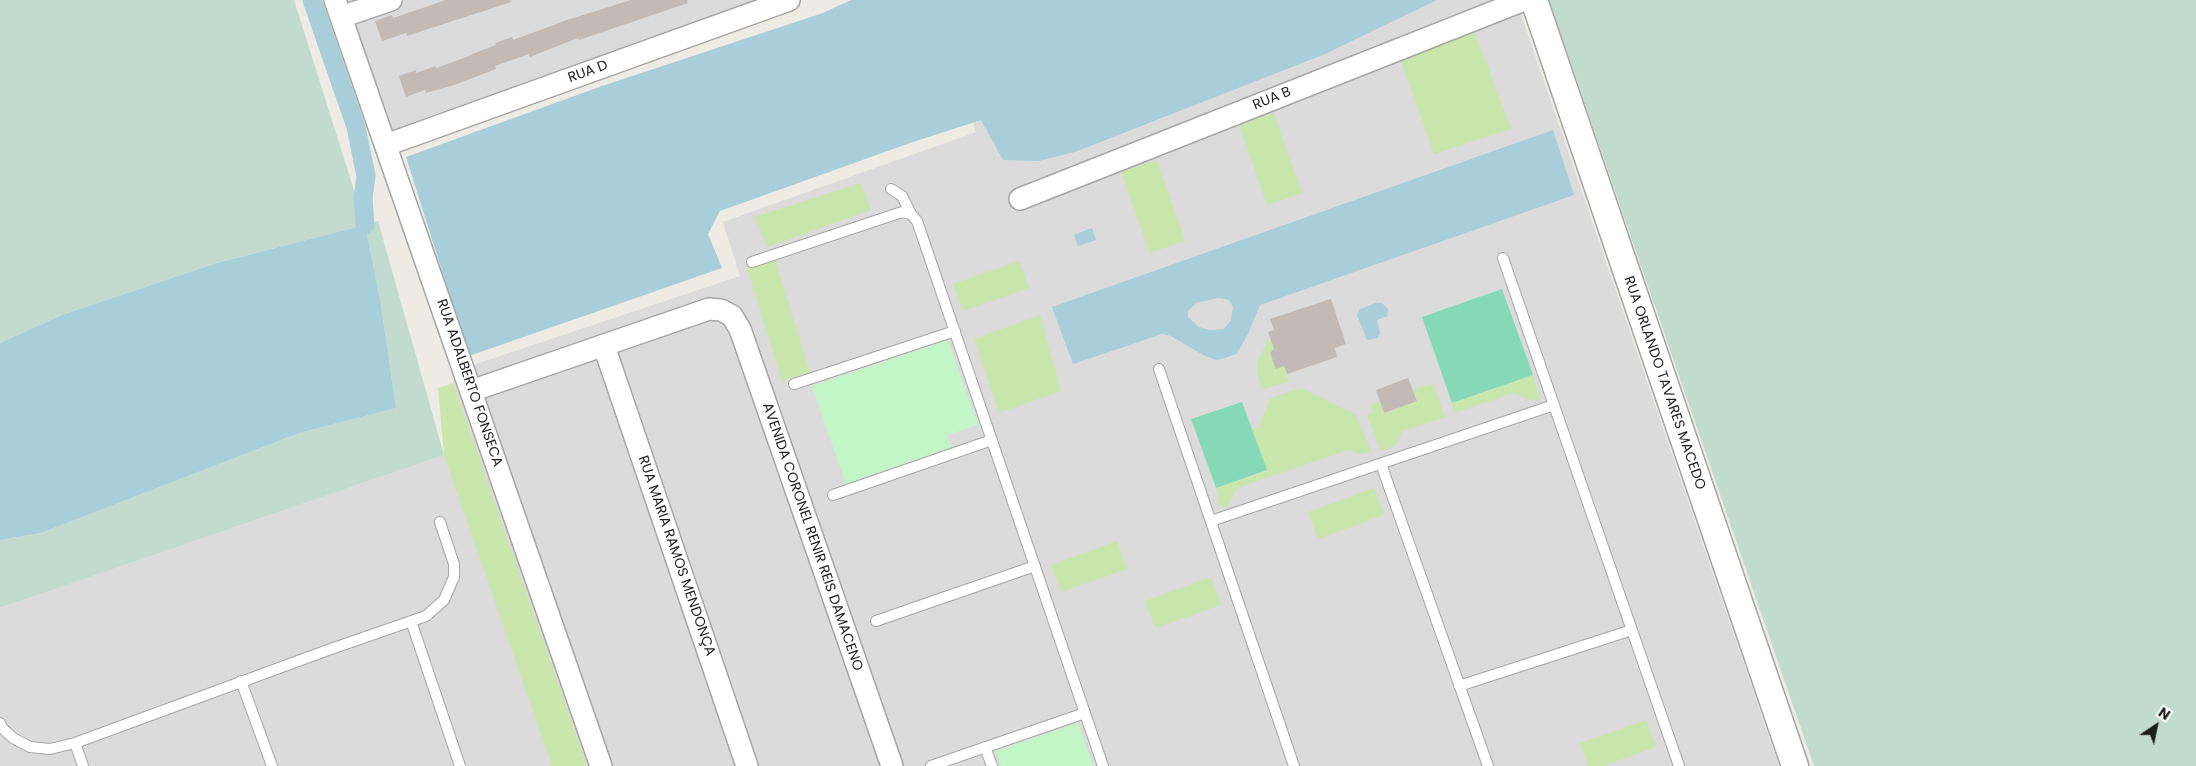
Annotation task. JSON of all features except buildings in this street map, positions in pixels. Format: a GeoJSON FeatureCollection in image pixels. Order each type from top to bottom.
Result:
{"type":"FeatureCollection","features":[{"type":"Feature","properties":{"kind":"street"},"geometry":{"type":"LineString","coordinates":[[338,9],[390,0]]}},
{"type":"Feature","properties":{"kind":"street","name":"RUA D"},"geometry":{"type":"LineString","coordinates":[[386,145],[789,0]]}},
{"type":"Feature","properties":{"kind":"street","name":"RUA B"},"geometry":{"type":"LineString","coordinates":[[1020,199],[1524,0]]}},
{"type":"Feature","properties":{"kind":"street","name":"RUA ORLANDO TAVARES MACEDO"},"geometry":{"type":"LineString","coordinates":[[1534,0],[1795,766]]}},
{"type":"Feature","properties":{"kind":"street","name":"RUA ADALBERTO FONSECA"},"geometry":{"type":"LineString","coordinates":[[338,9],[601,766]]}},
{"type":"Feature","properties":{"kind":"street","name":"AVENIDA CORONEL RENIR REIS DAMACENO"},"geometry":{"type":"LineString","coordinates":[[604,346],[709,309],[727,312],[737,321],[892,766]]}},
{"type":"Feature","properties":{"kind":"street"},"geometry":{"type":"LineString","coordinates":[[471,391],[604,346]]}},
{"type":"Feature","properties":{"kind":"street","name":"RUA MARIA RAMOS MENDONÇA"},"geometry":{"type":"LineString","coordinates":[[604,346],[747,766]]}},
{"type":"Feature","properties":{"kind":"lane"},"geometry":{"type":"LineString","coordinates":[[891,189],[902,196],[911,214],[918,221],[1103,766]]}},
{"type":"Feature","properties":{"kind":"lane"},"geometry":{"type":"LineString","coordinates":[[752,262],[893,214],[902,212],[911,214]]}},
{"type":"Feature","properties":{"kind":"lane"},"geometry":{"type":"LineString","coordinates":[[1503,258],[1679,766]]}},
{"type":"Feature","properties":{"kind":"lane"},"geometry":{"type":"LineString","coordinates":[[794,384],[955,331]]}},
{"type":"Feature","properties":{"kind":"lane"},"geometry":{"type":"LineString","coordinates":[[1159,369],[1294,766]]}},
{"type":"Feature","properties":{"kind":"lane"},"geometry":{"type":"LineString","coordinates":[[1211,521],[1554,405]]}},
{"type":"Feature","properties":{"kind":"lane"},"geometry":{"type":"LineString","coordinates":[[833,496],[992,440]]}},
{"type":"Feature","properties":{"kind":"lane"},"geometry":{"type":"LineString","coordinates":[[1381,464],[1488,766]]}},
{"type":"Feature","properties":{"kind":"lane"},"geometry":{"type":"LineString","coordinates":[[0,723],[2,728],[13,738],[30,747],[50,749],[75,743],[241,681],[426,616],[436,610],[444,600],[452,583],[454,564],[440,522]]}},
{"type":"Feature","properties":{"kind":"lane"},"geometry":{"type":"LineString","coordinates":[[876,621],[1035,566]]}},
{"type":"Feature","properties":{"kind":"lane"},"geometry":{"type":"LineString","coordinates":[[411,622],[460,766]]}},
{"type":"Feature","properties":{"kind":"lane"},"geometry":{"type":"LineString","coordinates":[[1459,686],[1632,630]]}},
{"type":"Feature","properties":{"kind":"lane"},"geometry":{"type":"LineString","coordinates":[[241,681],[272,766]]}},
{"type":"Feature","properties":{"kind":"lane"},"geometry":{"type":"LineString","coordinates":[[930,766],[1084,713]]}},
{"type":"Feature","properties":{"kind":"lane"},"geometry":{"type":"LineString","coordinates":[[75,743],[83,766]]}},
{"type":"Feature","properties":{"kind":"lane"},"geometry":{"type":"LineString","coordinates":[[985,747],[992,766]]}},
{"type":"Feature","properties":{"kind":"shaded area"},"geometry":{"type":"Polygon","coordinates":[[[345,0],[770,0],[393,135],[345,0]]]}},
{"type":"Feature","properties":{"kind":"shaded area"},"geometry":{"type":"Polygon","coordinates":[[[936,0],[1516,0],[1779,766],[0,766],[0,608],[444,455],[455,371],[740,276],[723,222],[976,132],[936,0]]]}},
{"type":"Feature","properties":{"kind":"green space"},"geometry":{"type":"Polygon","coordinates":[[[0,0],[294,0],[365,225],[217,263],[62,315],[0,343],[0,0]]]}},
{"type":"Feature","properties":{"kind":"green space"},"geometry":{"type":"Polygon","coordinates":[[[1549,0],[2196,0],[2196,766],[1814,766],[1549,0]]]}},
{"type":"Feature","properties":{"kind":"green space"},"geometry":{"type":"Polygon","coordinates":[[[1474,30],[1511,129],[1434,154],[1401,61],[1474,30]]]}},
{"type":"Feature","properties":{"kind":"green space"},"geometry":{"type":"Polygon","coordinates":[[[1274,113],[1302,193],[1267,205],[1239,125],[1274,113]]]}},
{"type":"Feature","properties":{"kind":"green space"},"geometry":{"type":"Polygon","coordinates":[[[1157,160],[1185,241],[1150,253],[1121,172],[1157,160]]]}},
{"type":"Feature","properties":{"kind":"green space"},"geometry":{"type":"Polygon","coordinates":[[[861,183],[871,210],[768,247],[754,217],[861,183]]]}},
{"type":"Feature","properties":{"kind":"green space"},"geometry":{"type":"Polygon","coordinates":[[[378,221],[444,455],[0,608],[0,540],[41,533],[299,433],[396,408],[381,305],[365,228],[371,223],[378,221]]]}},
{"type":"Feature","properties":{"kind":"green space"},"geometry":{"type":"Polygon","coordinates":[[[775,260],[810,372],[782,381],[747,268],[775,260]]]}},
{"type":"Feature","properties":{"kind":"green space"},"geometry":{"type":"Polygon","coordinates":[[[1019,261],[1029,288],[963,311],[953,284],[1019,261]]]}},
{"type":"Feature","properties":{"kind":"green space"},"geometry":{"type":"Polygon","coordinates":[[[1502,289],[1533,375],[1452,403],[1422,317],[1502,289]]]}},
{"type":"Feature","properties":{"kind":"green space"},"geometry":{"type":"Polygon","coordinates":[[[1040,315],[1061,391],[999,413],[974,339],[1040,315]]]}},
{"type":"Feature","properties":{"kind":"green space"},"geometry":{"type":"Polygon","coordinates":[[[1269,337],[1274,349],[1270,354],[1276,369],[1284,366],[1289,382],[1263,389],[1257,373],[1257,363],[1269,337]]]}},
{"type":"Feature","properties":{"kind":"green space"},"geometry":{"type":"Polygon","coordinates":[[[948,340],[978,425],[947,435],[951,447],[846,484],[812,386],[948,340]]]}},
{"type":"Feature","properties":{"kind":"green space"},"geometry":{"type":"Polygon","coordinates":[[[1533,375],[1540,399],[1532,401],[1513,393],[1455,413],[1452,403],[1533,375]]]}},
{"type":"Feature","properties":{"kind":"green space"},"geometry":{"type":"Polygon","coordinates":[[[453,383],[587,766],[552,766],[444,455],[438,388],[453,383]]]}},
{"type":"Feature","properties":{"kind":"green space"},"geometry":{"type":"Polygon","coordinates":[[[1433,383],[1445,417],[1402,432],[1395,446],[1381,451],[1367,415],[1373,412],[1371,405],[1380,401],[1384,413],[1417,401],[1413,390],[1433,383]]]}},
{"type":"Feature","properties":{"kind":"green space"},"geometry":{"type":"Polygon","coordinates":[[[1301,388],[1356,415],[1371,451],[1360,454],[1348,450],[1237,488],[1228,506],[1221,508],[1216,488],[1267,471],[1252,429],[1259,427],[1270,398],[1301,388]]]}},
{"type":"Feature","properties":{"kind":"green space"},"geometry":{"type":"Polygon","coordinates":[[[1242,402],[1267,470],[1216,488],[1191,419],[1242,402]]]}},
{"type":"Feature","properties":{"kind":"green space"},"geometry":{"type":"Polygon","coordinates":[[[1374,488],[1384,515],[1318,539],[1308,512],[1374,488]]]}},
{"type":"Feature","properties":{"kind":"green space"},"geometry":{"type":"Polygon","coordinates":[[[1117,541],[1127,569],[1061,592],[1051,565],[1117,541]]]}},
{"type":"Feature","properties":{"kind":"green space"},"geometry":{"type":"Polygon","coordinates":[[[1211,577],[1221,605],[1155,628],[1145,601],[1211,577]]]}},
{"type":"Feature","properties":{"kind":"green space"},"geometry":{"type":"Polygon","coordinates":[[[1646,720],[1656,747],[1603,766],[1588,766],[1580,743],[1646,720]]]}},
{"type":"Feature","properties":{"kind":"green space"},"geometry":{"type":"Polygon","coordinates":[[[1078,723],[1093,766],[1001,766],[996,751],[1078,723]]]}},
{"type":"Feature","properties":{"kind":"water"},"geometry":{"type":"Polygon","coordinates":[[[851,0],[1437,0],[1325,54],[1075,152],[1039,161],[1003,160],[981,120],[910,143],[720,211],[708,234],[722,268],[469,356],[406,157],[602,86],[823,13],[851,0]]]}},
{"type":"Feature","properties":{"kind":"water"},"geometry":{"type":"Polygon","coordinates":[[[1553,130],[1574,195],[1260,305],[1248,334],[1236,354],[1216,360],[1203,355],[1171,336],[1162,334],[1073,364],[1052,307],[1553,130]],[[1218,298],[1196,303],[1188,311],[1188,317],[1199,327],[1210,330],[1224,329],[1231,320],[1233,307],[1229,300],[1218,298]]]}},
{"type":"Feature","properties":{"kind":"water"},"geometry":{"type":"Polygon","coordinates":[[[365,225],[381,305],[396,408],[299,433],[41,533],[0,540],[0,343],[62,315],[217,263],[365,225]]]}},
{"type":"Feature","properties":{"kind":"water"},"geometry":{"type":"Polygon","coordinates":[[[1092,228],[1096,240],[1078,246],[1074,235],[1092,228]]]}},
{"type":"Feature","properties":{"kind":"water"},"geometry":{"type":"Polygon","coordinates":[[[1376,303],[1382,303],[1388,309],[1388,312],[1387,316],[1377,320],[1380,333],[1377,338],[1367,340],[1357,315],[1360,309],[1376,303]]]}},
{"type":"Feature","properties":{"kind":"waterway"},"geometry":{"type":"LineString","coordinates":[[312,0],[356,127],[366,176],[363,198],[365,225]]}}]}
